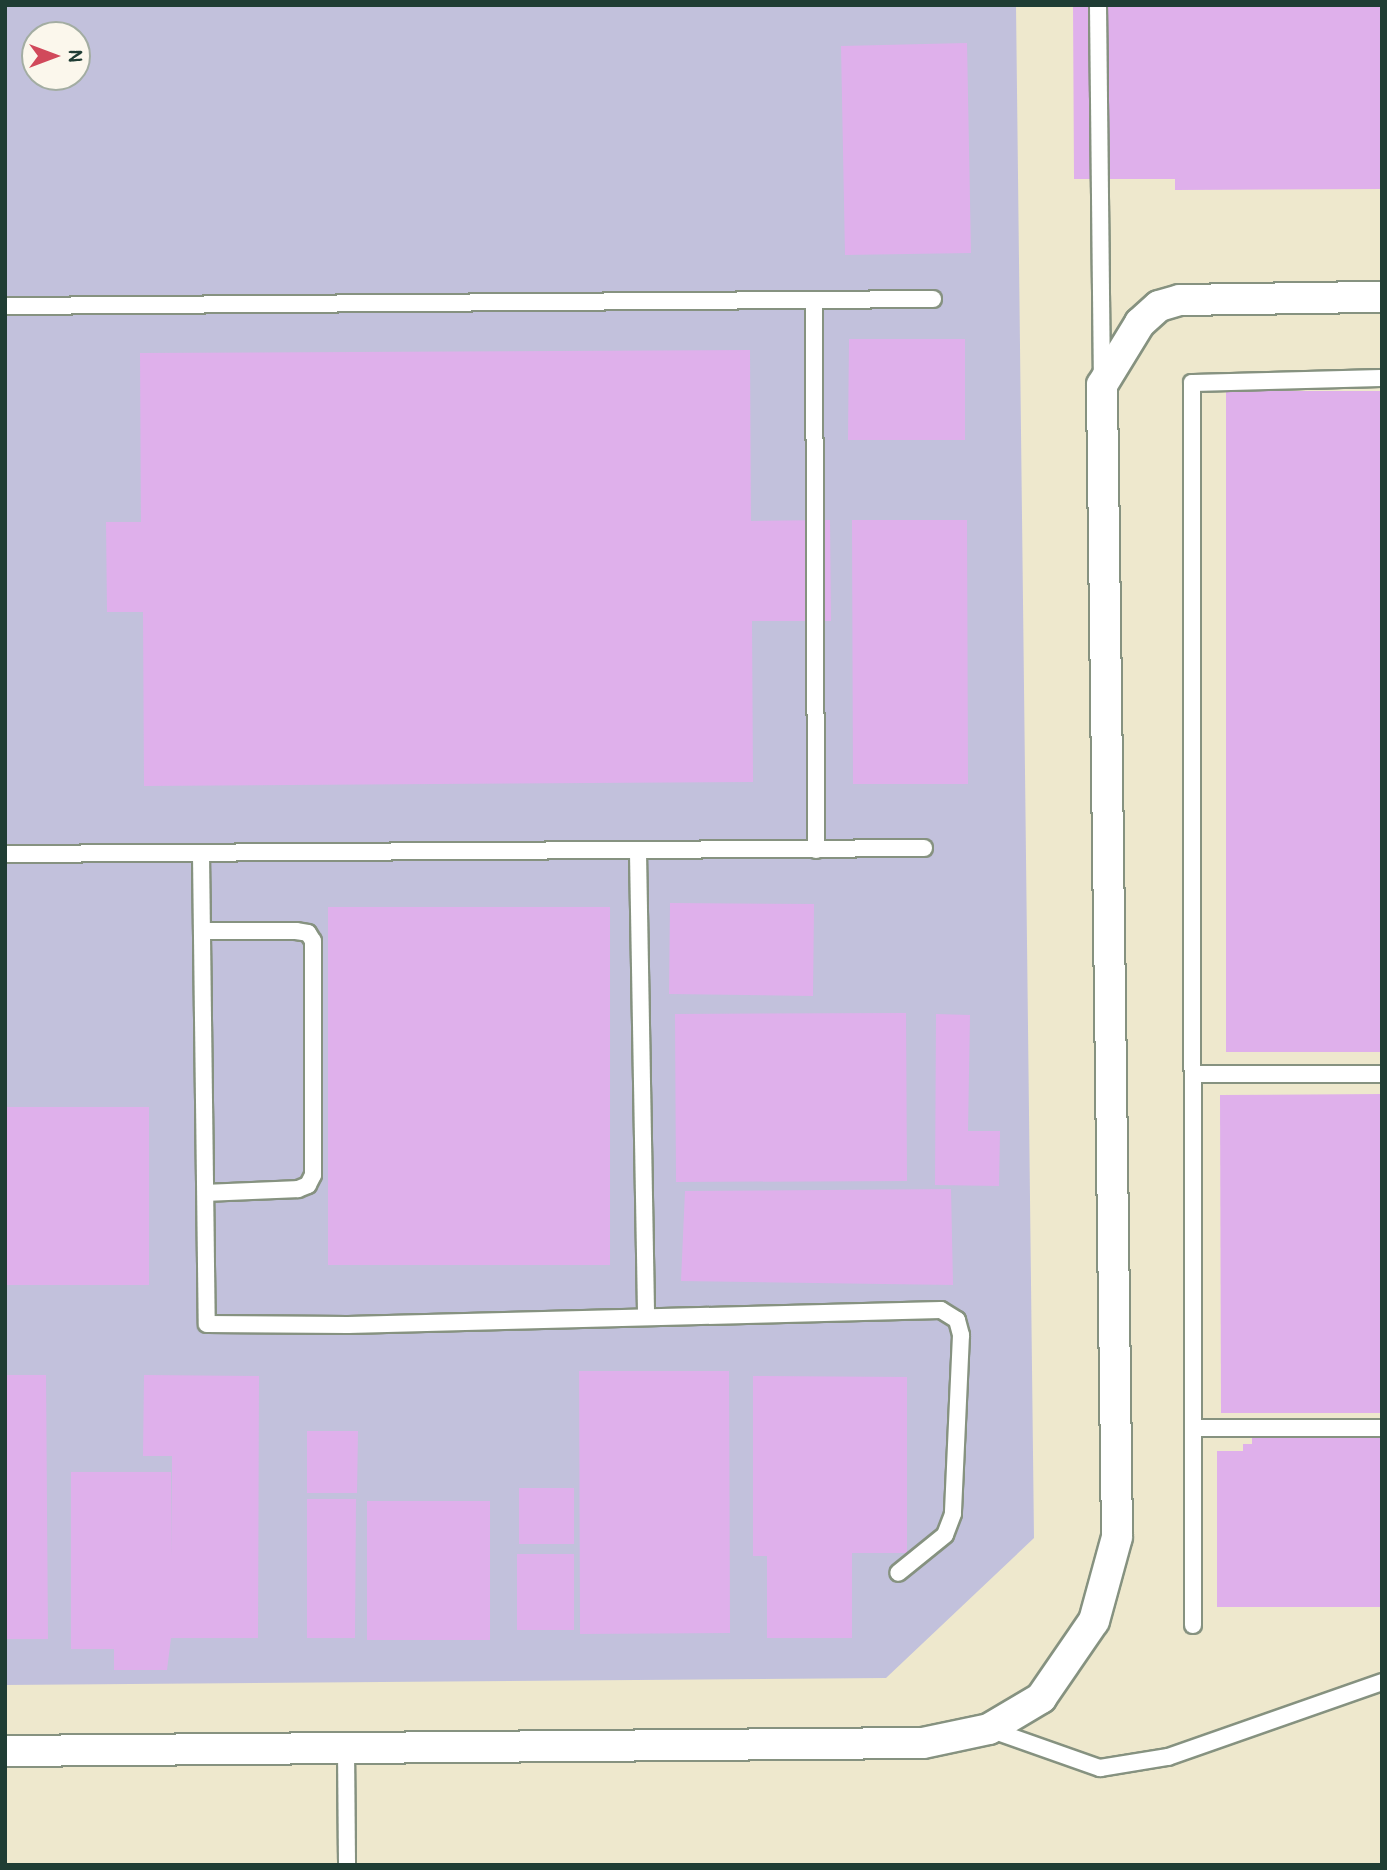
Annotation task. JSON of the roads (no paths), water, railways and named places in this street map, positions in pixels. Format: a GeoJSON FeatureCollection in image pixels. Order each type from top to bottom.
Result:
{"type":"FeatureCollection","features":[{"type":"Feature","properties":{"kind":"street"},"geometry":{"type":"LineString","coordinates":[[5,1751],[923,1743],[989,1729],[1041,1698],[1094,1621],[1117,1536],[1102,385],[1140,323],[1159,306],[1180,300],[1382,297]]}},
{"type":"Feature","properties":{"kind":"lane"},"geometry":{"type":"LineString","coordinates":[[1098,5],[1102,385]]}},
{"type":"Feature","properties":{"kind":"lane"},"geometry":{"type":"LineString","coordinates":[[5,306],[933,299]]}},
{"type":"Feature","properties":{"kind":"lane"},"geometry":{"type":"LineString","coordinates":[[814,300],[816,850]]}},
{"type":"Feature","properties":{"kind":"lane"},"geometry":{"type":"LineString","coordinates":[[1193,1625],[1192,383],[1382,379]]}},
{"type":"Feature","properties":{"kind":"lane"},"geometry":{"type":"LineString","coordinates":[[5,854],[638,853],[924,848]]}},
{"type":"Feature","properties":{"kind":"lane"},"geometry":{"type":"LineString","coordinates":[[638,853],[646,1316]]}},
{"type":"Feature","properties":{"kind":"lane"},"geometry":{"type":"LineString","coordinates":[[201,855],[207,1324],[348,1325],[941,1310],[957,1320],[961,1335],[953,1514],[945,1535],[898,1573]]}},
{"type":"Feature","properties":{"kind":"lane"},"geometry":{"type":"LineString","coordinates":[[203,931],[296,931],[308,933],[313,941],[313,1175],[308,1185],[298,1189],[206,1193]]}},
{"type":"Feature","properties":{"kind":"lane"},"geometry":{"type":"LineString","coordinates":[[1192,1074],[1382,1074]]}},
{"type":"Feature","properties":{"kind":"lane"},"geometry":{"type":"LineString","coordinates":[[1193,1428],[1382,1428]]}},
{"type":"Feature","properties":{"kind":"lane"},"geometry":{"type":"LineString","coordinates":[[989,1729],[1100,1768],[1168,1757],[1382,1682]]}},
{"type":"Feature","properties":{"kind":"lane"},"geometry":{"type":"LineString","coordinates":[[346,1748],[347,1865]]}}]}
